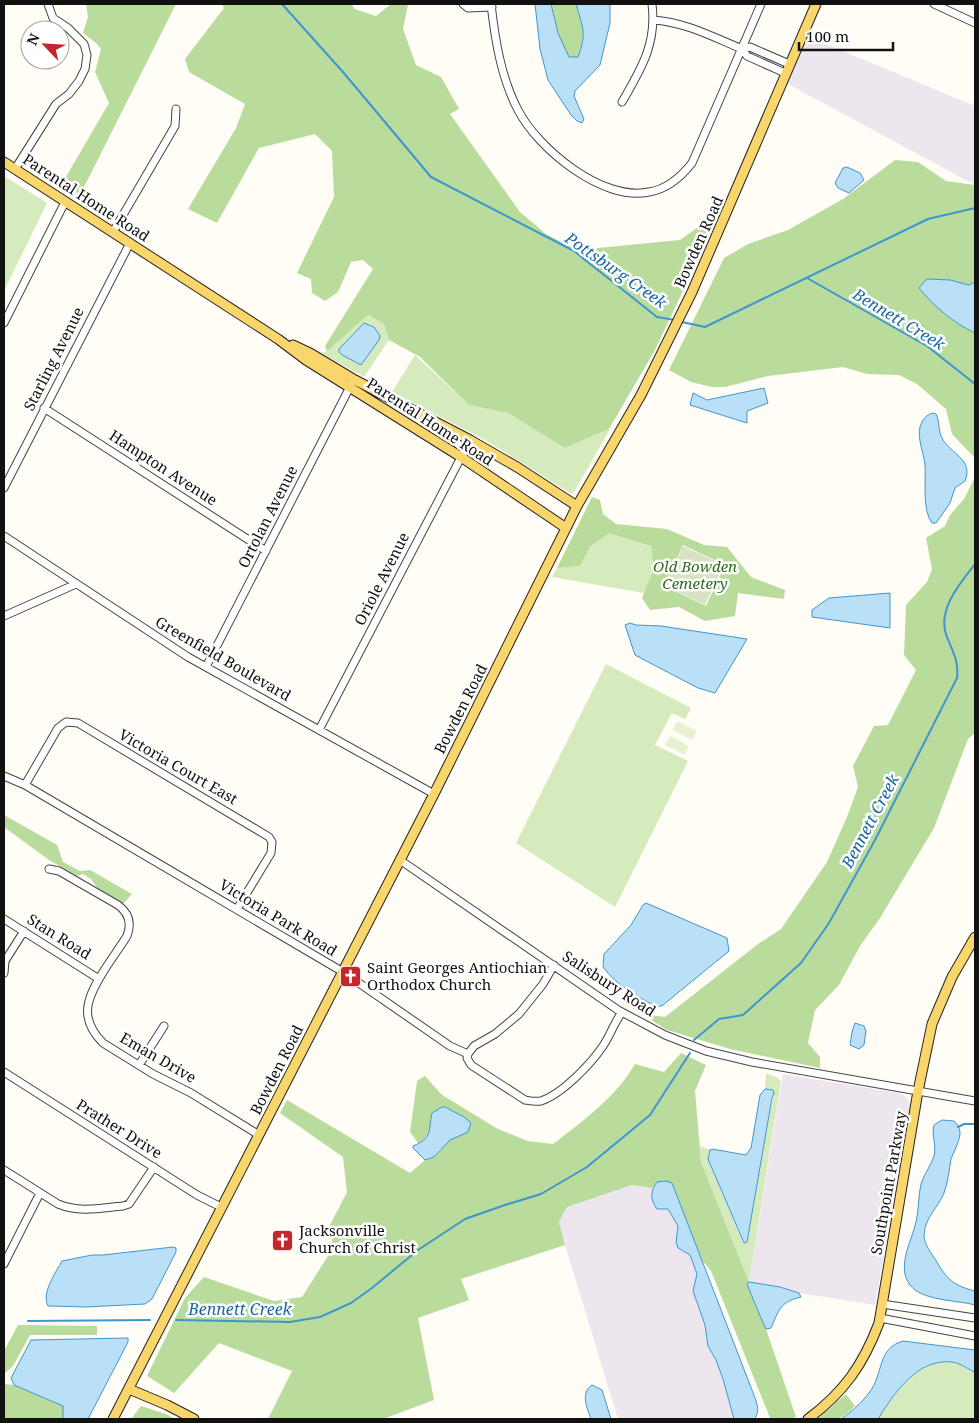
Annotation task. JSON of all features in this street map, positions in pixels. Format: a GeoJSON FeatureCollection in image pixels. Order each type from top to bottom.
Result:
{"type":"FeatureCollection","features":[{"type":"Feature","properties":{"kind":"main road","name":"Bowden Road"},"geometry":{"type":"LineString","coordinates":[[113,1419],[434,794],[577,506],[657,363],[692,292],[816,4]]}},
{"type":"Feature","properties":{"kind":"main road","name":"Parental Home Road"},"geometry":{"type":"LineString","coordinates":[[4,162],[278,339],[306,360],[352,383],[378,392],[470,440],[577,506]]}},
{"type":"Feature","properties":{"kind":"main road","name":"Parental Home Road"},"geometry":{"type":"LineString","coordinates":[[352,383],[373,401],[461,457],[566,528]]}},
{"type":"Feature","properties":{"kind":"main road","name":"Southpoint Parkway"},"geometry":{"type":"LineString","coordinates":[[808,1419],[832,1400],[851,1378],[866,1355],[880,1318],[918,1091],[932,1024],[955,972],[975,938]]}},
{"type":"Feature","properties":{"kind":"main road"},"geometry":{"type":"LineString","coordinates":[[129,1389],[194,1419]]}},
{"type":"Feature","properties":{"kind":"street"},"geometry":{"type":"LineString","coordinates":[[15,169],[56,104],[70,94],[85,69],[87,55],[84,44],[68,28],[53,18],[48,4]]}},
{"type":"Feature","properties":{"kind":"street"},"geometry":{"type":"LineString","coordinates":[[463,4],[468,8],[492,6],[503,72],[508,89],[526,124],[539,140],[564,163],[609,188],[628,193],[649,193],[670,184],[678,179],[692,162],[761,4]]}},
{"type":"Feature","properties":{"kind":"street"},"geometry":{"type":"LineString","coordinates":[[622,102],[646,58],[650,46],[653,20],[652,4]]}},
{"type":"Feature","properties":{"kind":"street"},"geometry":{"type":"LineString","coordinates":[[934,4],[975,23]]}},
{"type":"Feature","properties":{"kind":"street"},"geometry":{"type":"LineString","coordinates":[[653,20],[692,28],[742,49],[747,56],[787,68]]}},
{"type":"Feature","properties":{"kind":"street"},"geometry":{"type":"LineString","coordinates":[[113,232],[175,126],[176,109]]}},
{"type":"Feature","properties":{"kind":"street"},"geometry":{"type":"LineString","coordinates":[[4,322],[65,202]]}},
{"type":"Feature","properties":{"kind":"street","name":"Starling Avenue"},"geometry":{"type":"LineString","coordinates":[[4,488],[130,243]]}},
{"type":"Feature","properties":{"kind":"street","name":"Ortolan Avenue"},"geometry":{"type":"LineString","coordinates":[[206,667],[352,383]]}},
{"type":"Feature","properties":{"kind":"street"},"geometry":{"type":"LineString","coordinates":[[373,401],[378,392]]}},
{"type":"Feature","properties":{"kind":"street","name":"Hampton Avenue"},"geometry":{"type":"LineString","coordinates":[[44,408],[266,551]]}},
{"type":"Feature","properties":{"kind":"street","name":"Oriole Avenue"},"geometry":{"type":"LineString","coordinates":[[319,730],[470,440]]}},
{"type":"Feature","properties":{"kind":"street","name":"Greenfield Boulevard"},"geometry":{"type":"LineString","coordinates":[[4,536],[206,667],[434,794]]}},
{"type":"Feature","properties":{"kind":"street"},"geometry":{"type":"LineString","coordinates":[[4,616],[76,584]]}},
{"type":"Feature","properties":{"kind":"street","name":"Victoria Court East"},"geometry":{"type":"LineString","coordinates":[[24,784],[58,728],[66,722],[78,723],[269,837],[272,842],[270,853],[237,909]]}},
{"type":"Feature","properties":{"kind":"street","name":"Victoria Park Road"},"geometry":{"type":"LineString","coordinates":[[4,776],[24,784],[343,972],[450,1046],[468,1054],[471,1065],[525,1100],[536,1102],[542,1100],[572,1080],[602,1047],[622,1012]]}},
{"type":"Feature","properties":{"kind":"street","name":"Salisbury Road"},"geometry":{"type":"LineString","coordinates":[[400,860],[622,1012],[665,1035],[706,1052],[781,1068],[975,1101]]}},
{"type":"Feature","properties":{"kind":"street","name":"Eman Drive"},"geometry":{"type":"LineString","coordinates":[[48,869],[59,871],[118,905],[126,912],[128,918],[129,930],[127,936],[99,979],[88,1004],[87,1011],[93,1031],[103,1043],[161,1079],[191,1092],[259,1136]]}},
{"type":"Feature","properties":{"kind":"street","name":"Stan Road"},"geometry":{"type":"LineString","coordinates":[[4,919],[99,979]]}},
{"type":"Feature","properties":{"kind":"street"},"geometry":{"type":"LineString","coordinates":[[4,973],[5,961],[24,931]]}},
{"type":"Feature","properties":{"kind":"street"},"geometry":{"type":"LineString","coordinates":[[468,1054],[474,1046],[495,1034],[519,1014],[543,984],[554,965]]}},
{"type":"Feature","properties":{"kind":"street"},"geometry":{"type":"LineString","coordinates":[[139,1065],[164,1026]]}},
{"type":"Feature","properties":{"kind":"street","name":"Prather Drive"},"geometry":{"type":"LineString","coordinates":[[4,1072],[221,1208]]}},
{"type":"Feature","properties":{"kind":"street"},"geometry":{"type":"LineString","coordinates":[[4,1170],[58,1204],[83,1210],[124,1206],[133,1200],[154,1167]]}},
{"type":"Feature","properties":{"kind":"street"},"geometry":{"type":"LineString","coordinates":[[4,1264],[40,1193]]}},
{"type":"Feature","properties":{"kind":"street"},"geometry":{"type":"LineString","coordinates":[[882,1304],[975,1318]]}},
{"type":"Feature","properties":{"kind":"street"},"geometry":{"type":"LineString","coordinates":[[880,1318],[975,1336]]}},
{"type":"Feature","properties":{"kind":"shaded area"},"geometry":{"type":"Polygon","coordinates":[[[807,36],[975,106],[975,185],[786,83],[807,36]]]}},
{"type":"Feature","properties":{"kind":"shaded area"},"geometry":{"type":"Polygon","coordinates":[[[783,1074],[898,1093],[905,1096],[909,1102],[910,1106],[875,1305],[799,1293],[780,1287],[749,1282],[783,1074]]]}},
{"type":"Feature","properties":{"kind":"shaded area"},"geometry":{"type":"Polygon","coordinates":[[[632,1185],[652,1188],[651,1196],[662,1208],[668,1209],[678,1226],[676,1242],[678,1248],[690,1254],[697,1274],[693,1291],[705,1325],[708,1346],[723,1379],[734,1419],[618,1419],[559,1222],[567,1207],[632,1185]]]}},
{"type":"Feature","properties":{"kind":"green space"},"geometry":{"type":"Polygon","coordinates":[[[86,4],[176,4],[80,195],[63,182],[109,103],[95,72],[101,49],[83,33],[88,17],[86,4]]]}},
{"type":"Feature","properties":{"kind":"green space"},"geometry":{"type":"Polygon","coordinates":[[[222,4],[351,4],[355,9],[376,16],[391,4],[408,4],[403,29],[416,65],[441,77],[459,109],[450,114],[520,212],[546,234],[577,250],[680,240],[715,215],[700,247],[701,253],[655,350],[609,429],[565,448],[508,413],[469,405],[420,357],[389,340],[384,324],[368,315],[327,351],[325,346],[373,269],[363,260],[351,262],[338,292],[325,301],[312,293],[311,279],[297,273],[334,197],[332,151],[315,134],[259,148],[217,223],[188,209],[236,128],[245,104],[189,72],[185,59],[224,8],[222,4]]]}},
{"type":"Feature","properties":{"kind":"green space"},"geometry":{"type":"Polygon","coordinates":[[[551,4],[576,4],[583,31],[578,57],[568,57],[558,33],[551,4]]]}},
{"type":"Feature","properties":{"kind":"green space"},"geometry":{"type":"Polygon","coordinates":[[[895,160],[918,162],[946,181],[975,185],[975,282],[969,285],[950,280],[919,288],[945,314],[975,333],[975,458],[952,434],[946,409],[917,384],[899,375],[867,374],[843,367],[768,376],[725,387],[712,387],[691,382],[669,370],[724,258],[748,244],[788,230],[843,199],[895,160]]]}},
{"type":"Feature","properties":{"kind":"green space"},"geometry":{"type":"Polygon","coordinates":[[[4,176],[47,203],[4,291],[4,176]]]}},
{"type":"Feature","properties":{"kind":"green space"},"geometry":{"type":"Polygon","coordinates":[[[367,315],[384,324],[389,340],[364,377],[321,353],[327,351],[367,315]]]}},
{"type":"Feature","properties":{"kind":"green space"},"geometry":{"type":"Polygon","coordinates":[[[415,355],[469,405],[508,413],[565,448],[609,429],[574,492],[570,493],[487,441],[392,392],[415,355]]]}},
{"type":"Feature","properties":{"kind":"green space"},"geometry":{"type":"Polygon","coordinates":[[[975,477],[975,733],[968,739],[934,828],[880,918],[860,946],[839,985],[815,1010],[808,1043],[820,1057],[820,1068],[730,1049],[667,1030],[642,1014],[665,1017],[758,944],[781,929],[827,862],[858,787],[853,766],[874,726],[888,725],[916,670],[904,655],[906,605],[927,582],[932,569],[926,538],[945,526],[950,515],[964,499],[975,477]]]}},
{"type":"Feature","properties":{"kind":"green space"},"geometry":{"type":"Polygon","coordinates":[[[592,497],[600,500],[603,514],[616,524],[667,529],[704,545],[727,547],[751,577],[785,590],[784,599],[738,593],[735,616],[705,621],[679,607],[650,610],[642,598],[654,568],[651,546],[609,533],[590,547],[580,566],[557,568],[592,497]],[[683,545],[664,586],[706,606],[725,565],[683,545]]]}},
{"type":"Feature","properties":{"kind":"green space"},"geometry":{"type":"Polygon","coordinates":[[[609,532],[651,546],[654,568],[644,593],[552,577],[557,568],[580,566],[590,547],[609,532]]]}},
{"type":"Feature","properties":{"kind":"green space","name":"Old Bowden Cemetery"},"geometry":{"type":"Polygon","coordinates":[[[683,546],[724,565],[705,605],[665,586],[683,546]]]}},
{"type":"Feature","properties":{"kind":"green space"},"geometry":{"type":"Polygon","coordinates":[[[606,664],[691,708],[685,719],[672,713],[655,745],[688,761],[615,907],[516,843],[606,664]]]}},
{"type":"Feature","properties":{"kind":"green space"},"geometry":{"type":"Polygon","coordinates":[[[677,721],[697,731],[692,740],[673,730],[677,721]]]}},
{"type":"Feature","properties":{"kind":"green space"},"geometry":{"type":"Polygon","coordinates":[[[670,736],[689,746],[685,755],[665,745],[670,736]]]}},
{"type":"Feature","properties":{"kind":"green space"},"geometry":{"type":"Polygon","coordinates":[[[4,815],[57,845],[63,862],[80,871],[90,870],[132,894],[122,905],[99,891],[91,879],[83,874],[77,876],[49,860],[4,827],[4,815]]]}},
{"type":"Feature","properties":{"kind":"green space"},"geometry":{"type":"Polygon","coordinates":[[[681,1053],[706,1065],[695,1091],[701,1162],[749,1282],[747,1284],[766,1329],[796,1417],[792,1419],[767,1419],[770,1418],[711,1271],[700,1258],[672,1183],[657,1182],[652,1188],[632,1185],[567,1207],[559,1222],[565,1245],[461,1279],[469,1300],[418,1318],[434,1400],[383,1419],[268,1419],[292,1371],[219,1343],[174,1393],[147,1376],[185,1298],[204,1277],[274,1301],[302,1297],[333,1248],[330,1225],[347,1192],[343,1157],[280,1113],[287,1100],[410,1173],[425,1160],[434,1157],[450,1140],[468,1132],[431,1115],[429,1132],[419,1144],[410,1132],[417,1081],[425,1076],[442,1095],[498,1129],[528,1141],[553,1144],[609,1098],[635,1064],[664,1072],[681,1053]]]}},
{"type":"Feature","properties":{"kind":"green space"},"geometry":{"type":"Polygon","coordinates":[[[766,1073],[781,1081],[749,1282],[701,1162],[700,1146],[710,1150],[708,1159],[743,1243],[774,1093],[773,1090],[765,1089],[766,1073]]]}},
{"type":"Feature","properties":{"kind":"green space"},"geometry":{"type":"Polygon","coordinates":[[[18,1325],[97,1326],[97,1335],[30,1335],[13,1366],[5,1373],[4,1384],[4,1351],[18,1325]]]}},
{"type":"Feature","properties":{"kind":"green space"},"geometry":{"type":"Polygon","coordinates":[[[939,1362],[954,1362],[974,1372],[975,1419],[878,1419],[897,1392],[911,1377],[939,1362]]]}},
{"type":"Feature","properties":{"kind":"green space"},"geometry":{"type":"Polygon","coordinates":[[[4,1384],[14,1385],[63,1406],[63,1419],[4,1419],[4,1384]]]}},
{"type":"Feature","properties":{"kind":"green space"},"geometry":{"type":"Polygon","coordinates":[[[846,1394],[855,1406],[850,1411],[839,1418],[818,1419],[846,1394]]]}},
{"type":"Feature","properties":{"kind":"green space"},"geometry":{"type":"Polygon","coordinates":[[[141,1406],[166,1414],[175,1419],[131,1419],[141,1406]]]}},
{"type":"Feature","properties":{"kind":"water"},"geometry":{"type":"Polygon","coordinates":[[[535,4],[551,4],[558,33],[569,57],[578,57],[583,30],[576,4],[610,4],[610,23],[600,65],[575,91],[574,96],[584,119],[582,123],[571,115],[548,80],[540,49],[535,4]]]}},
{"type":"Feature","properties":{"kind":"water"},"geometry":{"type":"Polygon","coordinates":[[[847,167],[860,173],[864,180],[849,193],[838,188],[835,183],[843,168],[847,167]]]}},
{"type":"Feature","properties":{"kind":"water"},"geometry":{"type":"Polygon","coordinates":[[[927,279],[950,280],[969,285],[975,282],[975,333],[951,319],[925,295],[919,288],[927,279]]]}},
{"type":"Feature","properties":{"kind":"water"},"geometry":{"type":"Polygon","coordinates":[[[364,323],[374,327],[380,336],[361,365],[342,355],[339,349],[364,323]]]}},
{"type":"Feature","properties":{"kind":"water"},"geometry":{"type":"Polygon","coordinates":[[[764,388],[768,403],[747,411],[747,423],[690,405],[693,393],[707,400],[764,388]]]}},
{"type":"Feature","properties":{"kind":"water"},"geometry":{"type":"Polygon","coordinates":[[[933,413],[936,414],[942,438],[964,462],[967,473],[965,481],[955,488],[950,503],[936,523],[932,523],[927,511],[925,465],[919,436],[922,422],[933,413]]]}},
{"type":"Feature","properties":{"kind":"water"},"geometry":{"type":"Polygon","coordinates":[[[890,593],[890,628],[812,617],[812,610],[829,598],[890,593]]]}},
{"type":"Feature","properties":{"kind":"water"},"geometry":{"type":"Polygon","coordinates":[[[630,623],[747,639],[715,693],[698,688],[635,655],[625,625],[630,623]]]}},
{"type":"Feature","properties":{"kind":"water"},"geometry":{"type":"Polygon","coordinates":[[[646,903],[727,938],[729,951],[663,1005],[658,1007],[614,980],[603,967],[604,954],[631,925],[646,903]]]}},
{"type":"Feature","properties":{"kind":"water"},"geometry":{"type":"Polygon","coordinates":[[[855,1023],[864,1026],[866,1031],[864,1045],[859,1049],[850,1045],[855,1023]]]}},
{"type":"Feature","properties":{"kind":"water"},"geometry":{"type":"Polygon","coordinates":[[[765,1089],[773,1090],[774,1093],[747,1242],[744,1243],[708,1159],[712,1149],[746,1155],[751,1148],[760,1095],[765,1089]]]}},
{"type":"Feature","properties":{"kind":"water"},"geometry":{"type":"Polygon","coordinates":[[[442,1107],[464,1117],[471,1123],[468,1132],[450,1140],[434,1157],[425,1160],[413,1146],[427,1137],[432,1113],[442,1107]]]}},
{"type":"Feature","properties":{"kind":"water"},"geometry":{"type":"Polygon","coordinates":[[[942,1120],[954,1121],[960,1130],[960,1134],[958,1144],[951,1159],[945,1189],[929,1218],[924,1239],[948,1278],[962,1287],[975,1291],[975,1305],[923,1294],[910,1285],[904,1270],[906,1254],[917,1217],[921,1184],[934,1156],[934,1125],[942,1120]]]}},
{"type":"Feature","properties":{"kind":"water"},"geometry":{"type":"Polygon","coordinates":[[[666,1181],[672,1183],[755,1397],[758,1409],[754,1419],[734,1419],[723,1379],[708,1346],[705,1325],[693,1291],[697,1274],[690,1255],[678,1248],[676,1242],[678,1226],[668,1209],[657,1209],[653,1202],[652,1192],[655,1185],[657,1182],[666,1181]]]}},
{"type":"Feature","properties":{"kind":"water"},"geometry":{"type":"Polygon","coordinates":[[[176,1248],[176,1252],[152,1299],[145,1304],[86,1307],[48,1306],[46,1295],[62,1261],[92,1255],[176,1248]]]}},
{"type":"Feature","properties":{"kind":"water"},"geometry":{"type":"Polygon","coordinates":[[[749,1282],[780,1287],[799,1293],[801,1297],[784,1304],[771,1328],[766,1329],[747,1284],[749,1282]]]}},
{"type":"Feature","properties":{"kind":"water"},"geometry":{"type":"Polygon","coordinates":[[[128,1338],[128,1342],[88,1419],[63,1419],[63,1406],[14,1385],[11,1378],[31,1340],[128,1338]]]}},
{"type":"Feature","properties":{"kind":"water"},"geometry":{"type":"Polygon","coordinates":[[[903,1341],[975,1350],[975,1374],[963,1366],[952,1362],[940,1362],[928,1366],[918,1371],[899,1388],[878,1419],[841,1419],[859,1404],[871,1390],[886,1353],[890,1348],[903,1341]]]}},
{"type":"Feature","properties":{"kind":"water"},"geometry":{"type":"Polygon","coordinates":[[[592,1385],[602,1390],[611,1419],[591,1419],[586,1406],[585,1396],[588,1388],[592,1385]]]}},
{"type":"Feature","properties":{"kind":"waterway","name":"Pottsburg Creek"},"geometry":{"type":"LineString","coordinates":[[282,4],[343,72],[431,177],[574,251],[657,317],[675,320]]}},
{"type":"Feature","properties":{"kind":"waterway","name":"Pottsburg Creek"},"geometry":{"type":"LineString","coordinates":[[682,322],[705,327],[928,219],[975,208]]}},
{"type":"Feature","properties":{"kind":"waterway","name":"Bennett Creek"},"geometry":{"type":"LineString","coordinates":[[807,278],[927,346],[975,384]]}},
{"type":"Feature","properties":{"kind":"waterway","name":"Bennett Creek"},"geometry":{"type":"LineString","coordinates":[[694,1040],[719,1019],[743,1015],[801,963],[829,923],[875,840],[957,678],[956,662],[944,627],[945,617],[951,598],[975,564]]}},
{"type":"Feature","properties":{"kind":"waterway","name":"Bennett Creek"},"geometry":{"type":"LineString","coordinates":[[176,1320],[290,1322],[320,1317],[351,1303],[418,1250],[465,1219],[541,1194],[587,1167],[650,1115],[690,1053]]}},
{"type":"Feature","properties":{"kind":"waterway"},"geometry":{"type":"LineString","coordinates":[[958,1127],[964,1124],[975,1124]]}},
{"type":"Feature","properties":{"kind":"waterway","name":"Bennett Creek"},"geometry":{"type":"LineString","coordinates":[[28,1321],[150,1320]]}},
{"type":"Feature","properties":{"kind":"place","name":"Saint Georges Antiochian Orthodox Church"},"geometry":{"type":"Point","coordinates":[351,977]}},
{"type":"Feature","properties":{"kind":"place","name":"Jacksonville Church of Christ"},"geometry":{"type":"Point","coordinates":[283,1240]}}]}
